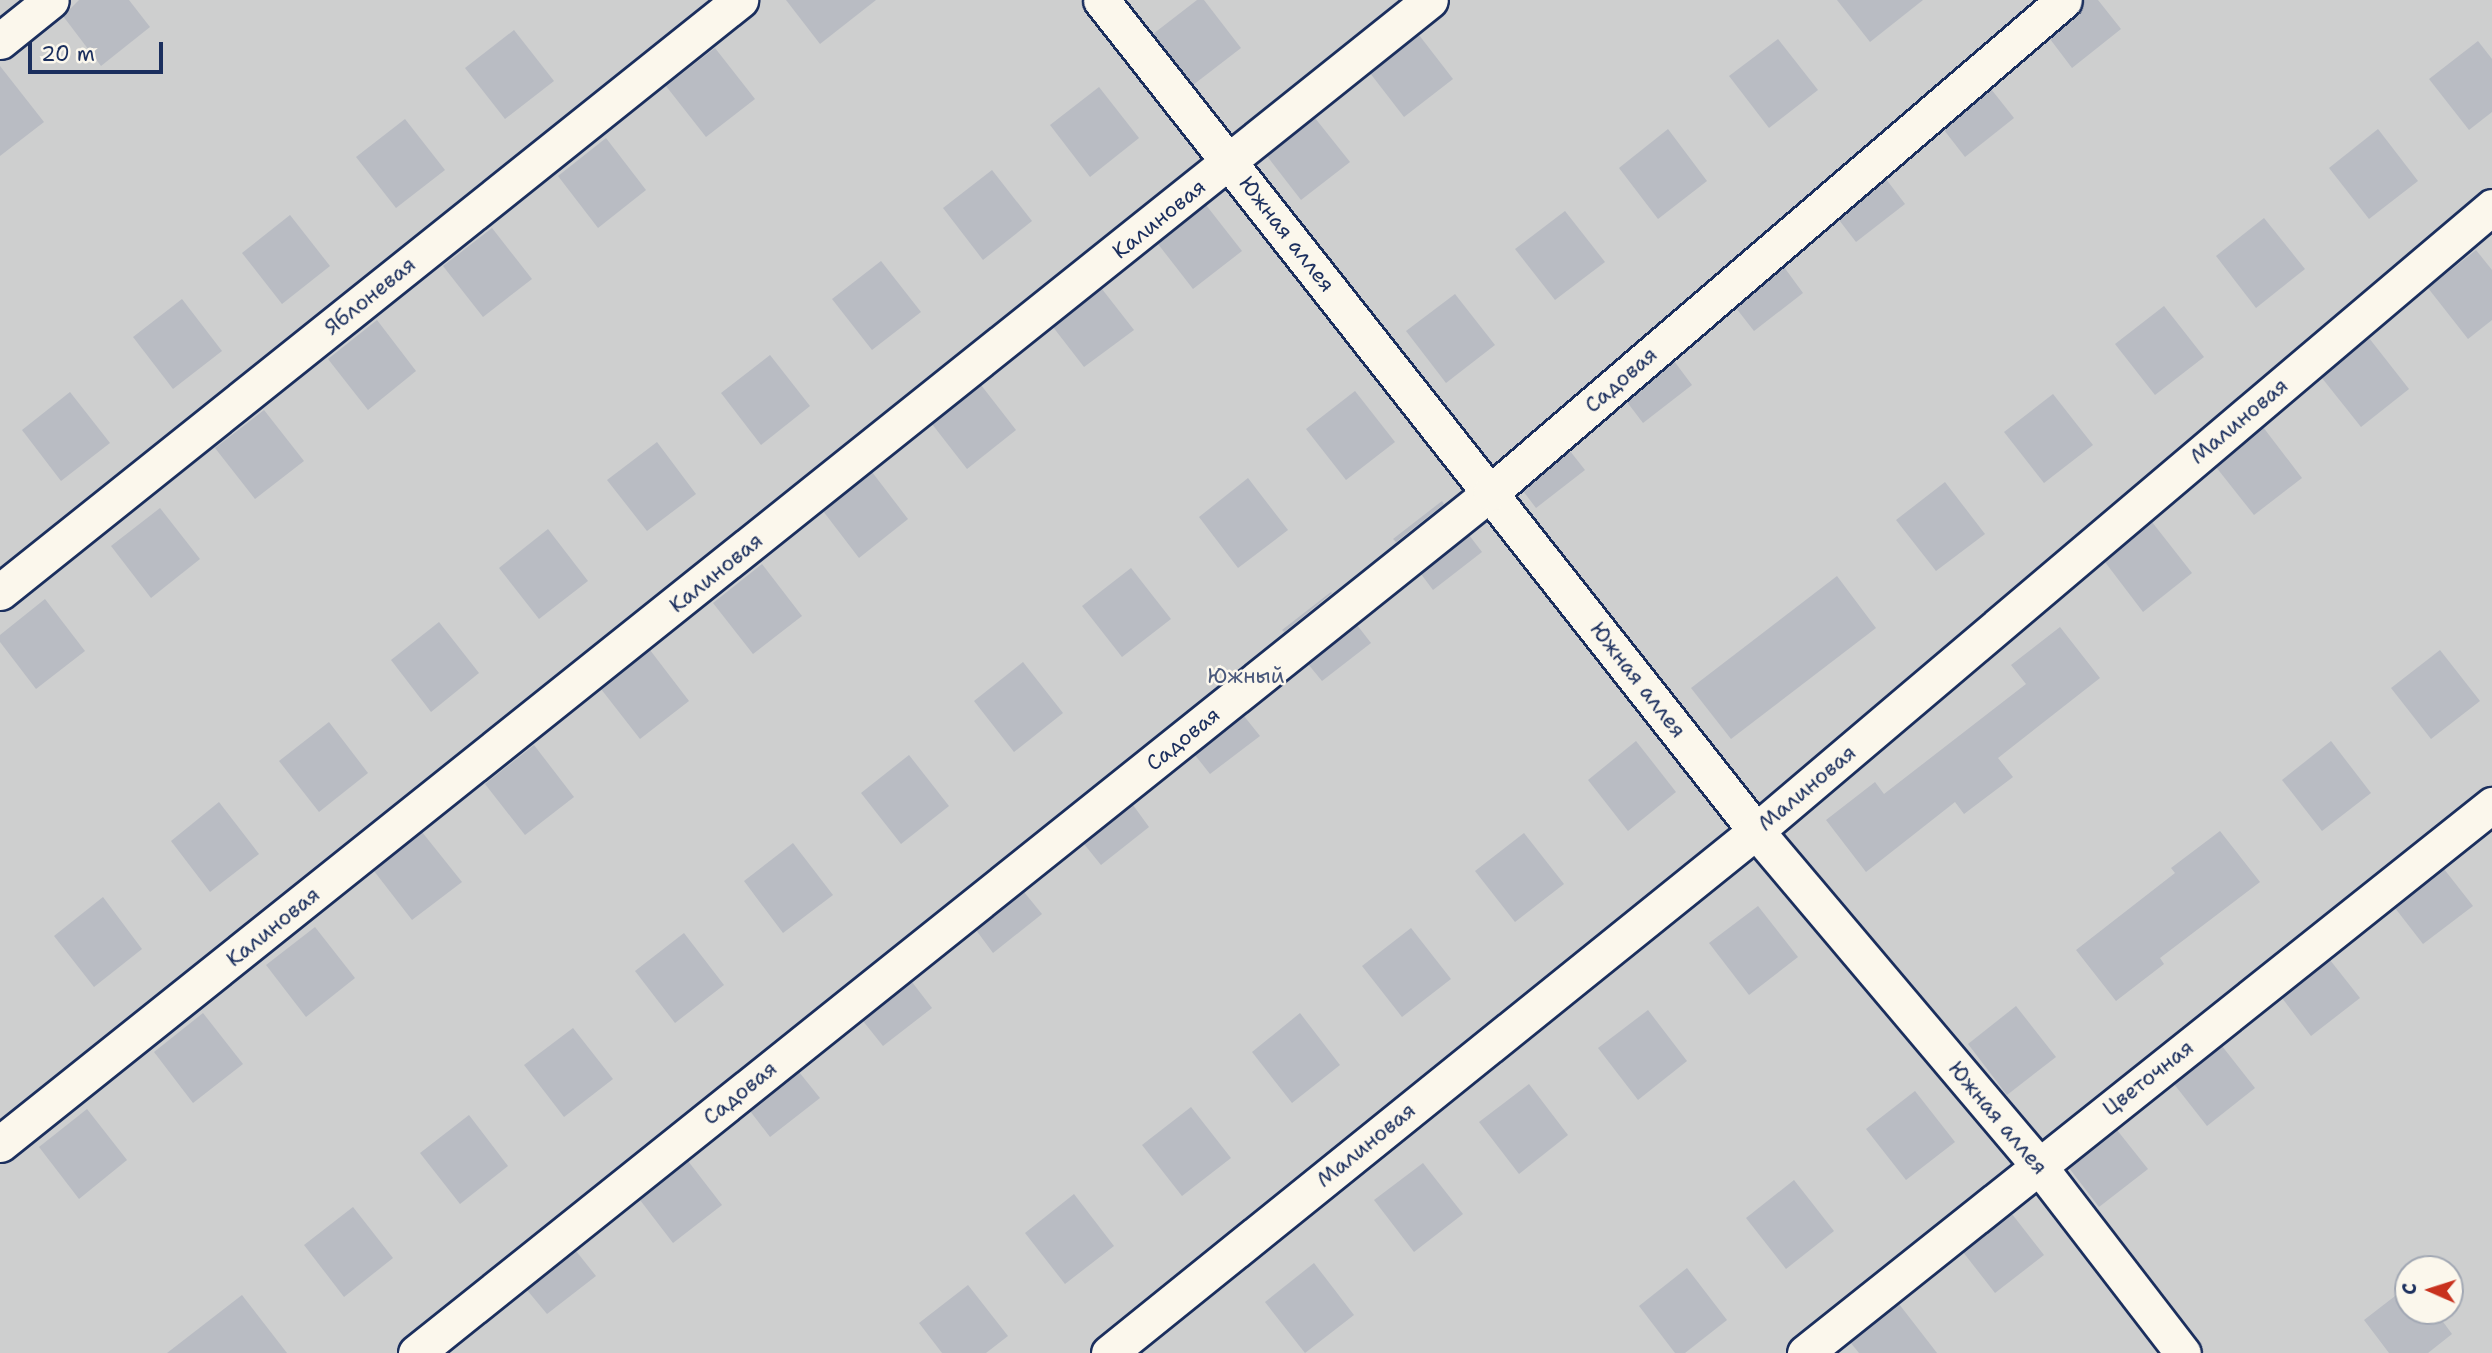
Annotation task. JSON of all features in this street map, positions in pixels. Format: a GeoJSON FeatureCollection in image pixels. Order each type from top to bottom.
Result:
{"type":"FeatureCollection","features":[{"type":"Feature","properties":{"kind":"street"},"geometry":{"type":"LineString","coordinates":[[0,41],[51,0]]}},
{"type":"Feature","properties":{"kind":"street","name":"Яблоневая"},"geometry":{"type":"LineString","coordinates":[[0,592],[740,0]]}},
{"type":"Feature","properties":{"kind":"street","name":"Южная аллея"},"geometry":{"type":"LineString","coordinates":[[1101,0],[1756,831],[2038,1164],[2183,1353]]}},
{"type":"Feature","properties":{"kind":"street","name":"Калиновая"},"geometry":{"type":"LineString","coordinates":[[0,1144],[1430,0]]}},
{"type":"Feature","properties":{"kind":"street","name":"Садовая"},"geometry":{"type":"LineString","coordinates":[[416,1353],[1491,492],[2064,0]]}},
{"type":"Feature","properties":{"kind":"street","name":"Малиновая"},"geometry":{"type":"LineString","coordinates":[[1108,1353],[1756,831],[2492,207]]}},
{"type":"Feature","properties":{"kind":"street","name":"Цветочная"},"geometry":{"type":"LineString","coordinates":[[1805,1353],[2038,1164],[2492,805]]}},
{"type":"Feature","properties":{"kind":"green space","name":"Южный"},"geometry":{"type":"Polygon","coordinates":[[[0,0],[2492,0],[2492,1353],[0,1353],[0,0]]]}},
{"type":"Feature","properties":{"kind":"building"},"geometry":{"type":"Polygon","coordinates":[[[79,0],[129,0],[150,27],[101,66],[63,16],[79,0]]]}},
{"type":"Feature","properties":{"kind":"building"},"geometry":{"type":"Polygon","coordinates":[[[786,0],[876,0],[820,44],[786,0]]]}},
{"type":"Feature","properties":{"kind":"building"},"geometry":{"type":"Polygon","coordinates":[[[1197,0],[1204,0],[1241,48],[1193,85],[1153,34],[1197,0]]]}},
{"type":"Feature","properties":{"kind":"building"},"geometry":{"type":"Polygon","coordinates":[[[1837,0],[1923,0],[1870,42],[1837,0]]]}},
{"type":"Feature","properties":{"kind":"building"},"geometry":{"type":"Polygon","coordinates":[[[2084,0],[2098,0],[2121,29],[2072,68],[2050,39],[2078,15],[2084,0]]]}},
{"type":"Feature","properties":{"kind":"building"},"geometry":{"type":"Polygon","coordinates":[[[514,30],[554,81],[505,119],[465,68],[514,30]]]}},
{"type":"Feature","properties":{"kind":"building"},"geometry":{"type":"Polygon","coordinates":[[[1419,35],[1453,79],[1404,117],[1370,73],[1419,35]]]}},
{"type":"Feature","properties":{"kind":"building"},"geometry":{"type":"Polygon","coordinates":[[[1778,39],[1818,90],[1769,128],[1729,76],[1778,39]]]}},
{"type":"Feature","properties":{"kind":"building"},"geometry":{"type":"Polygon","coordinates":[[[2478,41],[2492,59],[2492,112],[2469,130],[2429,79],[2478,41]]]}},
{"type":"Feature","properties":{"kind":"building"},"geometry":{"type":"Polygon","coordinates":[[[715,48],[755,99],[706,137],[666,86],[715,48]]]}},
{"type":"Feature","properties":{"kind":"building"},"geometry":{"type":"Polygon","coordinates":[[[0,66],[44,122],[0,156],[0,66]]]}},
{"type":"Feature","properties":{"kind":"building"},"geometry":{"type":"Polygon","coordinates":[[[1099,87],[1139,138],[1090,177],[1050,125],[1099,87]]]}},
{"type":"Feature","properties":{"kind":"building"},"geometry":{"type":"Polygon","coordinates":[[[1991,89],[2014,118],[1965,157],[1944,130],[1991,89]]]}},
{"type":"Feature","properties":{"kind":"building"},"geometry":{"type":"Polygon","coordinates":[[[1315,118],[1350,162],[1301,200],[1267,156],[1315,118]]]}},
{"type":"Feature","properties":{"kind":"building"},"geometry":{"type":"Polygon","coordinates":[[[405,119],[445,170],[396,208],[356,157],[405,119]]]}},
{"type":"Feature","properties":{"kind":"building"},"geometry":{"type":"Polygon","coordinates":[[[1668,129],[1707,181],[1658,219],[1619,168],[1668,129]]]}},
{"type":"Feature","properties":{"kind":"building"},"geometry":{"type":"Polygon","coordinates":[[[2378,129],[2418,181],[2369,219],[2329,168],[2378,129]]]}},
{"type":"Feature","properties":{"kind":"building"},"geometry":{"type":"Polygon","coordinates":[[[606,138],[646,190],[598,228],[558,176],[606,138]]]}},
{"type":"Feature","properties":{"kind":"building"},"geometry":{"type":"Polygon","coordinates":[[[992,170],[1032,221],[983,260],[943,208],[992,170]]]}},
{"type":"Feature","properties":{"kind":"building"},"geometry":{"type":"Polygon","coordinates":[[[1886,179],[1905,204],[1856,242],[1839,220],[1886,179]]]}},
{"type":"Feature","properties":{"kind":"building"},"geometry":{"type":"Polygon","coordinates":[[[1206,205],[1242,251],[1193,289],[1158,244],[1206,205]]]}},
{"type":"Feature","properties":{"kind":"building"},"geometry":{"type":"Polygon","coordinates":[[[1565,211],[1605,262],[1555,300],[1515,249],[1565,211]]]}},
{"type":"Feature","properties":{"kind":"building"},"geometry":{"type":"Polygon","coordinates":[[[290,215],[330,266],[282,304],[242,253],[290,215]]]}},
{"type":"Feature","properties":{"kind":"building"},"geometry":{"type":"Polygon","coordinates":[[[2264,218],[2305,269],[2256,308],[2216,256],[2264,218]]]}},
{"type":"Feature","properties":{"kind":"building"},"geometry":{"type":"Polygon","coordinates":[[[492,228],[532,279],[483,317],[443,266],[492,228]]]}},
{"type":"Feature","properties":{"kind":"building"},"geometry":{"type":"Polygon","coordinates":[[[2476,250],[2492,270],[2492,320],[2468,339],[2428,288],[2476,250]]]}},
{"type":"Feature","properties":{"kind":"building"},"geometry":{"type":"Polygon","coordinates":[[[881,261],[921,312],[872,350],[832,299],[881,261]]]}},
{"type":"Feature","properties":{"kind":"building"},"geometry":{"type":"Polygon","coordinates":[[[1784,267],[1803,293],[1754,331],[1736,308],[1784,267]]]}},
{"type":"Feature","properties":{"kind":"building"},"geometry":{"type":"Polygon","coordinates":[[[1102,289],[1134,330],[1084,367],[1053,327],[1102,289]]]}},
{"type":"Feature","properties":{"kind":"building"},"geometry":{"type":"Polygon","coordinates":[[[1455,294],[1495,345],[1446,383],[1406,331],[1455,294]]]}},
{"type":"Feature","properties":{"kind":"building"},"geometry":{"type":"Polygon","coordinates":[[[182,299],[222,351],[173,389],[133,337],[182,299]]]}},
{"type":"Feature","properties":{"kind":"building"},"geometry":{"type":"Polygon","coordinates":[[[2164,306],[2204,357],[2155,395],[2115,344],[2164,306]]]}},
{"type":"Feature","properties":{"kind":"building"},"geometry":{"type":"Polygon","coordinates":[[[377,320],[416,371],[368,410],[328,359],[377,320]]]}},
{"type":"Feature","properties":{"kind":"building"},"geometry":{"type":"Polygon","coordinates":[[[2369,338],[2409,389],[2361,427],[2322,378],[2369,338]]]}},
{"type":"Feature","properties":{"kind":"building"},"geometry":{"type":"Polygon","coordinates":[[[770,355],[810,406],[761,445],[721,393],[770,355]]]}},
{"type":"Feature","properties":{"kind":"building"},"geometry":{"type":"Polygon","coordinates":[[[1674,361],[1692,385],[1643,423],[1627,402],[1674,361]]]}},
{"type":"Feature","properties":{"kind":"building"},"geometry":{"type":"Polygon","coordinates":[[[981,385],[1016,430],[967,469],[932,424],[981,385]]]}},
{"type":"Feature","properties":{"kind":"building"},"geometry":{"type":"Polygon","coordinates":[[[1355,391],[1395,442],[1346,480],[1306,429],[1355,391]]]}},
{"type":"Feature","properties":{"kind":"building"},"geometry":{"type":"Polygon","coordinates":[[[70,392],[110,443],[61,481],[22,430],[70,392]]]}},
{"type":"Feature","properties":{"kind":"building"},"geometry":{"type":"Polygon","coordinates":[[[2053,394],[2093,445],[2044,483],[2004,432],[2053,394]]]}},
{"type":"Feature","properties":{"kind":"building"},"geometry":{"type":"Polygon","coordinates":[[[264,410],[304,461],[255,499],[215,448],[264,410]]]}},
{"type":"Feature","properties":{"kind":"building"},"geometry":{"type":"Polygon","coordinates":[[[2263,427],[2302,478],[2254,515],[2216,467],[2263,427]]]}},
{"type":"Feature","properties":{"kind":"building"},"geometry":{"type":"Polygon","coordinates":[[[657,442],[696,494],[647,531],[607,480],[657,442]]]}},
{"type":"Feature","properties":{"kind":"building"},"geometry":{"type":"Polygon","coordinates":[[[1570,451],[1585,470],[1536,508],[1523,491],[1570,451]]]}},
{"type":"Feature","properties":{"kind":"building"},"geometry":{"type":"Polygon","coordinates":[[[872,472],[908,519],[859,558],[823,511],[872,472]]]}},
{"type":"Feature","properties":{"kind":"building"},"geometry":{"type":"Polygon","coordinates":[[[1248,478],[1288,530],[1238,568],[1199,517],[1248,478]]]}},
{"type":"Feature","properties":{"kind":"building"},"geometry":{"type":"Polygon","coordinates":[[[1945,482],[1985,534],[1936,571],[1896,520],[1945,482]]]}},
{"type":"Feature","properties":{"kind":"building"},"geometry":{"type":"Polygon","coordinates":[[[1442,501],[1444,504],[1396,542],[1393,539],[1442,501]]]}},
{"type":"Feature","properties":{"kind":"building"},"geometry":{"type":"Polygon","coordinates":[[[160,508],[200,559],[151,598],[111,546],[160,508]]]}},
{"type":"Feature","properties":{"kind":"building"},"geometry":{"type":"Polygon","coordinates":[[[2152,522],[2192,573],[2143,612],[2105,562],[2152,522]]]}},
{"type":"Feature","properties":{"kind":"building"},"geometry":{"type":"Polygon","coordinates":[[[548,529],[588,581],[539,619],[499,568],[548,529]]]}},
{"type":"Feature","properties":{"kind":"building"},"geometry":{"type":"Polygon","coordinates":[[[1469,535],[1482,552],[1433,590],[1421,574],[1469,535]]]}},
{"type":"Feature","properties":{"kind":"building"},"geometry":{"type":"Polygon","coordinates":[[[762,564],[802,616],[753,654],[713,603],[762,564]]]}},
{"type":"Feature","properties":{"kind":"building"},"geometry":{"type":"Polygon","coordinates":[[[1131,568],[1171,619],[1122,657],[1082,606],[1131,568]]]}},
{"type":"Feature","properties":{"kind":"building"},"geometry":{"type":"Polygon","coordinates":[[[1837,576],[1876,628],[1731,739],[1691,688],[1837,576]]]}},
{"type":"Feature","properties":{"kind":"building"},"geometry":{"type":"Polygon","coordinates":[[[1331,592],[1284,632],[1282,630],[1331,592]]]}},
{"type":"Feature","properties":{"kind":"building"},"geometry":{"type":"Polygon","coordinates":[[[45,599],[85,651],[36,689],[0,642],[0,635],[45,599]]]}},
{"type":"Feature","properties":{"kind":"building"},"geometry":{"type":"Polygon","coordinates":[[[439,622],[479,673],[431,712],[391,660],[439,622]]]}},
{"type":"Feature","properties":{"kind":"building"},"geometry":{"type":"Polygon","coordinates":[[[1357,625],[1371,643],[1322,681],[1308,664],[1357,625]]]}},
{"type":"Feature","properties":{"kind":"building"},"geometry":{"type":"Polygon","coordinates":[[[2060,627],[2100,678],[1998,758],[2013,777],[1964,814],[1955,802],[1866,872],[1826,820],[1875,782],[1884,794],[2026,684],[2011,665],[2060,627]]]}},
{"type":"Feature","properties":{"kind":"building"},"geometry":{"type":"Polygon","coordinates":[[[650,650],[689,701],[640,739],[601,689],[650,650]]]}},
{"type":"Feature","properties":{"kind":"building"},"geometry":{"type":"Polygon","coordinates":[[[2440,650],[2480,701],[2431,739],[2391,688],[2440,650]]]}},
{"type":"Feature","properties":{"kind":"building"},"geometry":{"type":"Polygon","coordinates":[[[1023,662],[1063,713],[1014,752],[974,701],[1023,662]]]}},
{"type":"Feature","properties":{"kind":"building"},"geometry":{"type":"Polygon","coordinates":[[[1244,716],[1260,736],[1210,774],[1195,755],[1244,716]]]}},
{"type":"Feature","properties":{"kind":"building"},"geometry":{"type":"Polygon","coordinates":[[[329,722],[368,773],[319,812],[279,761],[329,722]]]}},
{"type":"Feature","properties":{"kind":"building"},"geometry":{"type":"Polygon","coordinates":[[[1636,741],[1676,792],[1628,831],[1588,780],[1636,741]]]}},
{"type":"Feature","properties":{"kind":"building"},"geometry":{"type":"Polygon","coordinates":[[[2331,741],[2371,793],[2322,831],[2282,780],[2331,741]]]}},
{"type":"Feature","properties":{"kind":"building"},"geometry":{"type":"Polygon","coordinates":[[[534,745],[574,797],[525,835],[485,784],[534,745]]]}},
{"type":"Feature","properties":{"kind":"building"},"geometry":{"type":"Polygon","coordinates":[[[909,755],[949,806],[901,844],[861,793],[909,755]]]}},
{"type":"Feature","properties":{"kind":"building"},"geometry":{"type":"Polygon","coordinates":[[[219,802],[259,854],[210,892],[171,841],[219,802]]]}},
{"type":"Feature","properties":{"kind":"building"},"geometry":{"type":"Polygon","coordinates":[[[1133,805],[1149,827],[1101,865],[1084,844],[1133,805]]]}},
{"type":"Feature","properties":{"kind":"building"},"geometry":{"type":"Polygon","coordinates":[[[2220,831],[2260,882],[2160,958],[2164,964],[2116,1001],[2076,950],[2175,873],[2171,868],[2220,831]]]}},
{"type":"Feature","properties":{"kind":"building"},"geometry":{"type":"Polygon","coordinates":[[[422,832],[462,882],[412,920],[374,871],[422,832]]]}},
{"type":"Feature","properties":{"kind":"building"},"geometry":{"type":"Polygon","coordinates":[[[1524,833],[1564,884],[1515,922],[1475,871],[1524,833]]]}},
{"type":"Feature","properties":{"kind":"building"},"geometry":{"type":"Polygon","coordinates":[[[793,843],[833,895],[783,933],[744,881],[793,843]]]}},
{"type":"Feature","properties":{"kind":"building"},"geometry":{"type":"Polygon","coordinates":[[[2444,869],[2473,906],[2423,944],[2395,908],[2444,869]]]}},
{"type":"Feature","properties":{"kind":"building"},"geometry":{"type":"Polygon","coordinates":[[[1024,892],[1042,914],[993,953],[976,930],[1024,892]]]}},
{"type":"Feature","properties":{"kind":"building"},"geometry":{"type":"Polygon","coordinates":[[[103,897],[142,949],[94,987],[54,936],[103,897]]]}},
{"type":"Feature","properties":{"kind":"building"},"geometry":{"type":"Polygon","coordinates":[[[1758,906],[1798,957],[1749,995],[1709,943],[1758,906]]]}},
{"type":"Feature","properties":{"kind":"building"},"geometry":{"type":"Polygon","coordinates":[[[315,927],[355,978],[306,1017],[266,965],[315,927]]]}},
{"type":"Feature","properties":{"kind":"building"},"geometry":{"type":"Polygon","coordinates":[[[1411,928],[1451,979],[1402,1017],[1362,966],[1411,928]]]}},
{"type":"Feature","properties":{"kind":"building"},"geometry":{"type":"Polygon","coordinates":[[[684,933],[724,985],[675,1023],[635,971],[684,933]]]}},
{"type":"Feature","properties":{"kind":"building"},"geometry":{"type":"Polygon","coordinates":[[[2330,960],[2360,998],[2311,1036],[2282,998],[2330,960]]]}},
{"type":"Feature","properties":{"kind":"building"},"geometry":{"type":"Polygon","coordinates":[[[912,982],[932,1008],[883,1046],[863,1021],[912,982]]]}},
{"type":"Feature","properties":{"kind":"building"},"geometry":{"type":"Polygon","coordinates":[[[2016,1006],[2056,1057],[2007,1095],[1968,1044],[2016,1006]]]}},
{"type":"Feature","properties":{"kind":"building"},"geometry":{"type":"Polygon","coordinates":[[[1648,1010],[1687,1061],[1638,1100],[1598,1048],[1648,1010]]]}},
{"type":"Feature","properties":{"kind":"building"},"geometry":{"type":"Polygon","coordinates":[[[203,1013],[243,1064],[193,1103],[154,1052],[203,1013]]]}},
{"type":"Feature","properties":{"kind":"building"},"geometry":{"type":"Polygon","coordinates":[[[1300,1013],[1340,1065],[1292,1103],[1252,1052],[1300,1013]]]}},
{"type":"Feature","properties":{"kind":"building"},"geometry":{"type":"Polygon","coordinates":[[[573,1028],[613,1079],[564,1117],[524,1065],[573,1028]]]}},
{"type":"Feature","properties":{"kind":"building"},"geometry":{"type":"Polygon","coordinates":[[[2222,1046],[2255,1088],[2207,1126],[2174,1084],[2222,1046]]]}},
{"type":"Feature","properties":{"kind":"building"},"geometry":{"type":"Polygon","coordinates":[[[799,1072],[820,1098],[770,1137],[750,1111],[799,1072]]]}},
{"type":"Feature","properties":{"kind":"building"},"geometry":{"type":"Polygon","coordinates":[[[1529,1084],[1568,1135],[1519,1174],[1479,1122],[1529,1084]]]}},
{"type":"Feature","properties":{"kind":"building"},"geometry":{"type":"Polygon","coordinates":[[[1915,1091],[1955,1142],[1906,1180],[1866,1129],[1915,1091]]]}},
{"type":"Feature","properties":{"kind":"building"},"geometry":{"type":"Polygon","coordinates":[[[1191,1107],[1231,1158],[1182,1196],[1142,1145],[1191,1107]]]}},
{"type":"Feature","properties":{"kind":"building"},"geometry":{"type":"Polygon","coordinates":[[[87,1109],[127,1160],[79,1199],[39,1147],[87,1109]]]}},
{"type":"Feature","properties":{"kind":"building"},"geometry":{"type":"Polygon","coordinates":[[[469,1115],[508,1166],[460,1204],[420,1153],[469,1115]]]}},
{"type":"Feature","properties":{"kind":"building"},"geometry":{"type":"Polygon","coordinates":[[[2117,1130],[2148,1169],[2099,1207],[2069,1168],[2117,1130]]]}},
{"type":"Feature","properties":{"kind":"building"},"geometry":{"type":"Polygon","coordinates":[[[688,1161],[722,1205],[673,1243],[640,1200],[688,1161]]]}},
{"type":"Feature","properties":{"kind":"building"},"geometry":{"type":"Polygon","coordinates":[[[1423,1163],[1463,1214],[1414,1252],[1374,1200],[1423,1163]]]}},
{"type":"Feature","properties":{"kind":"building"},"geometry":{"type":"Polygon","coordinates":[[[1794,1180],[1834,1231],[1786,1269],[1746,1218],[1794,1180]]]}},
{"type":"Feature","properties":{"kind":"building"},"geometry":{"type":"Polygon","coordinates":[[[1074,1194],[1114,1246],[1065,1284],[1025,1233],[1074,1194]]]}},
{"type":"Feature","properties":{"kind":"building"},"geometry":{"type":"Polygon","coordinates":[[[353,1207],[393,1258],[344,1297],[304,1245],[353,1207]]]}},
{"type":"Feature","properties":{"kind":"building"},"geometry":{"type":"Polygon","coordinates":[[[2012,1214],[2044,1255],[1995,1293],[1963,1252],[2012,1214]]]}},
{"type":"Feature","properties":{"kind":"building"},"geometry":{"type":"Polygon","coordinates":[[[576,1251],[596,1276],[547,1314],[527,1290],[576,1251]]]}},
{"type":"Feature","properties":{"kind":"building"},"geometry":{"type":"Polygon","coordinates":[[[1314,1263],[1354,1315],[1305,1353],[1265,1302],[1314,1263]]]}},
{"type":"Feature","properties":{"kind":"building"},"geometry":{"type":"Polygon","coordinates":[[[1687,1268],[1727,1320],[1685,1353],[1675,1353],[1639,1306],[1687,1268]]]}},
{"type":"Feature","properties":{"kind":"building"},"geometry":{"type":"Polygon","coordinates":[[[968,1285],[1008,1336],[986,1353],[942,1353],[919,1323],[968,1285]]]}},
{"type":"Feature","properties":{"kind":"building"},"geometry":{"type":"Polygon","coordinates":[[[242,1295],[287,1353],[167,1353],[242,1295]]]}},
{"type":"Feature","properties":{"kind":"building"},"geometry":{"type":"Polygon","coordinates":[[[2394,1297],[2394,1325],[2445,1325],[2452,1334],[2428,1353],[2389,1353],[2364,1320],[2394,1297]]]}},
{"type":"Feature","properties":{"kind":"building"},"geometry":{"type":"Polygon","coordinates":[[[1899,1304],[1937,1353],[1859,1353],[1850,1342],[1899,1304]]]}}]}
